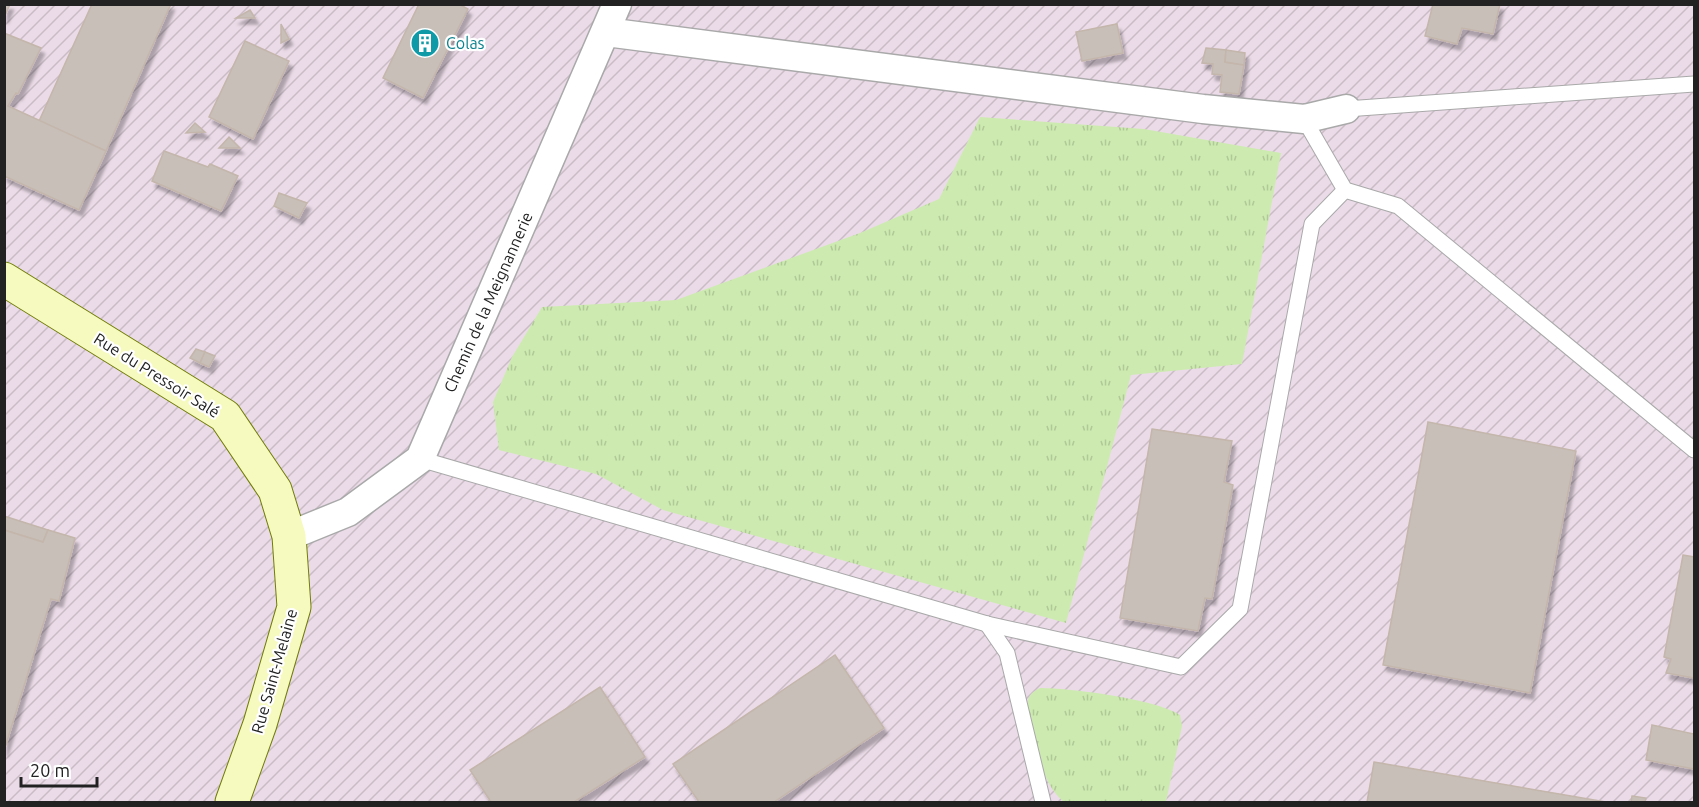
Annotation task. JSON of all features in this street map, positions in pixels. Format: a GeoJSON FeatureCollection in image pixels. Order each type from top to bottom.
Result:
{"type":"FeatureCollection","features":[{"type":"Feature","properties":{"kind":"main road","name":"Rue du Pressoir Salé"},"geometry":{"type":"LineString","coordinates":[[4,279],[225,416],[275,490],[289,536]]}},
{"type":"Feature","properties":{"kind":"main road","name":"Rue Saint-Melaine"},"geometry":{"type":"LineString","coordinates":[[232,802],[260,724],[294,607],[289,536]]}},
{"type":"Feature","properties":{"kind":"street","name":"Chemin de la Meignannerie"},"geometry":{"type":"LineString","coordinates":[[420,459],[617,4]]}},
{"type":"Feature","properties":{"kind":"street"},"geometry":{"type":"LineString","coordinates":[[606,32],[1203,110],[1304,119],[1346,109]]}},
{"type":"Feature","properties":{"kind":"street"},"geometry":{"type":"LineString","coordinates":[[289,536],[348,512],[420,459]]}},
{"type":"Feature","properties":{"kind":"lane"},"geometry":{"type":"LineString","coordinates":[[1346,109],[1695,84]]}},
{"type":"Feature","properties":{"kind":"lane"},"geometry":{"type":"LineString","coordinates":[[1304,119],[1345,190],[1398,206],[1695,450]]}},
{"type":"Feature","properties":{"kind":"lane"},"geometry":{"type":"LineString","coordinates":[[420,459],[987,624],[1181,667],[1240,609],[1312,224],[1345,190]]}},
{"type":"Feature","properties":{"kind":"lane"},"geometry":{"type":"LineString","coordinates":[[987,624],[1007,653],[1043,802]]}},
{"type":"Feature","properties":{"kind":"shaded area"},"geometry":{"type":"Polygon","coordinates":[[[5,5],[1694,5],[1694,802],[5,802],[5,5]]]}},
{"type":"Feature","properties":{"kind":"green space"},"geometry":{"type":"Polygon","coordinates":[[[980,117],[1144,129],[1281,153],[1242,364],[1131,375],[1066,623],[663,510],[596,474],[499,450],[493,402],[512,357],[542,307],[676,300],[860,233],[939,199],[980,117]]]}},
{"type":"Feature","properties":{"kind":"green space"},"geometry":{"type":"Polygon","coordinates":[[[1040,688],[1091,692],[1133,699],[1168,709],[1180,715],[1182,726],[1166,802],[1064,802],[1055,793],[1043,771],[1028,707],[1030,695],[1040,688]]]}},
{"type":"Feature","properties":{"kind":"building"},"geometry":{"type":"Polygon","coordinates":[[[4,4],[10,4],[4,18],[4,4]]]}},
{"type":"Feature","properties":{"kind":"building"},"geometry":{"type":"Polygon","coordinates":[[[92,4],[171,4],[106,151],[39,121],[92,4]]]}},
{"type":"Feature","properties":{"kind":"building","name":"Colas"},"geometry":{"type":"Polygon","coordinates":[[[419,4],[459,4],[468,9],[423,98],[383,78],[419,4]]]}},
{"type":"Feature","properties":{"kind":"building"},"geometry":{"type":"Polygon","coordinates":[[[1433,4],[1500,4],[1493,34],[1462,28],[1457,44],[1425,36],[1433,4]]]}},
{"type":"Feature","properties":{"kind":"building"},"geometry":{"type":"Polygon","coordinates":[[[250,10],[255,18],[236,18],[250,10]]]}},
{"type":"Feature","properties":{"kind":"building"},"geometry":{"type":"Polygon","coordinates":[[[281,24],[289,39],[281,43],[281,24]]]}},
{"type":"Feature","properties":{"kind":"building"},"geometry":{"type":"Polygon","coordinates":[[[1117,24],[1123,53],[1082,61],[1076,32],[1117,24]]]}},
{"type":"Feature","properties":{"kind":"building"},"geometry":{"type":"Polygon","coordinates":[[[4,33],[41,48],[18,94],[16,93],[8,106],[106,151],[79,210],[4,176],[4,33]]]}},
{"type":"Feature","properties":{"kind":"building"},"geometry":{"type":"Polygon","coordinates":[[[245,41],[289,61],[253,139],[209,117],[245,41]]]}},
{"type":"Feature","properties":{"kind":"building"},"geometry":{"type":"Polygon","coordinates":[[[1206,48],[1226,50],[1225,62],[1244,65],[1239,94],[1220,92],[1222,75],[1212,74],[1213,64],[1202,63],[1206,48]]]}},
{"type":"Feature","properties":{"kind":"building"},"geometry":{"type":"Polygon","coordinates":[[[1226,50],[1245,53],[1244,65],[1225,62],[1226,50]]]}},
{"type":"Feature","properties":{"kind":"building"},"geometry":{"type":"Polygon","coordinates":[[[195,123],[205,132],[186,133],[195,123]]]}},
{"type":"Feature","properties":{"kind":"building"},"geometry":{"type":"Polygon","coordinates":[[[229,137],[240,148],[219,148],[229,137]]]}},
{"type":"Feature","properties":{"kind":"building"},"geometry":{"type":"Polygon","coordinates":[[[164,151],[208,167],[210,164],[238,176],[221,211],[152,181],[164,151]]]}},
{"type":"Feature","properties":{"kind":"building"},"geometry":{"type":"Polygon","coordinates":[[[279,193],[307,203],[299,218],[274,206],[279,193]]]}},
{"type":"Feature","properties":{"kind":"building"},"geometry":{"type":"Polygon","coordinates":[[[196,349],[205,352],[200,363],[190,358],[196,349]]]}},
{"type":"Feature","properties":{"kind":"building"},"geometry":{"type":"Polygon","coordinates":[[[205,352],[215,356],[209,367],[200,363],[205,352]]]}},
{"type":"Feature","properties":{"kind":"building"},"geometry":{"type":"Polygon","coordinates":[[[1428,422],[1576,451],[1530,693],[1383,665],[1428,422]]]}},
{"type":"Feature","properties":{"kind":"building"},"geometry":{"type":"Polygon","coordinates":[[[1152,429],[1232,441],[1224,482],[1233,485],[1212,599],[1205,598],[1198,631],[1120,618],[1152,429]]]}},
{"type":"Feature","properties":{"kind":"building"},"geometry":{"type":"Polygon","coordinates":[[[4,516],[48,530],[43,542],[4,530],[4,516]]]}},
{"type":"Feature","properties":{"kind":"building"},"geometry":{"type":"Polygon","coordinates":[[[4,530],[43,542],[48,530],[75,538],[59,601],[51,599],[4,751],[4,530]]]}},
{"type":"Feature","properties":{"kind":"building"},"geometry":{"type":"Polygon","coordinates":[[[1683,555],[1694,557],[1694,678],[1666,673],[1671,659],[1664,657],[1683,555]]]}},
{"type":"Feature","properties":{"kind":"building"},"geometry":{"type":"Polygon","coordinates":[[[835,655],[884,728],[774,802],[699,802],[673,764],[835,655]]]}},
{"type":"Feature","properties":{"kind":"building"},"geometry":{"type":"Polygon","coordinates":[[[600,687],[645,757],[574,802],[491,802],[470,770],[600,687]]]}},
{"type":"Feature","properties":{"kind":"building"},"geometry":{"type":"Polygon","coordinates":[[[1652,725],[1694,734],[1694,769],[1646,760],[1652,725]]]}},
{"type":"Feature","properties":{"kind":"building"},"geometry":{"type":"Polygon","coordinates":[[[1374,762],[1606,802],[1367,802],[1374,762]]]}},
{"type":"Feature","properties":{"kind":"building"},"geometry":{"type":"Polygon","coordinates":[[[1632,796],[1646,798],[1645,802],[1631,802],[1632,796]]]}},
{"type":"Feature","properties":{"kind":"place","name":"Colas"},"geometry":{"type":"Point","coordinates":[425,43]}}]}
